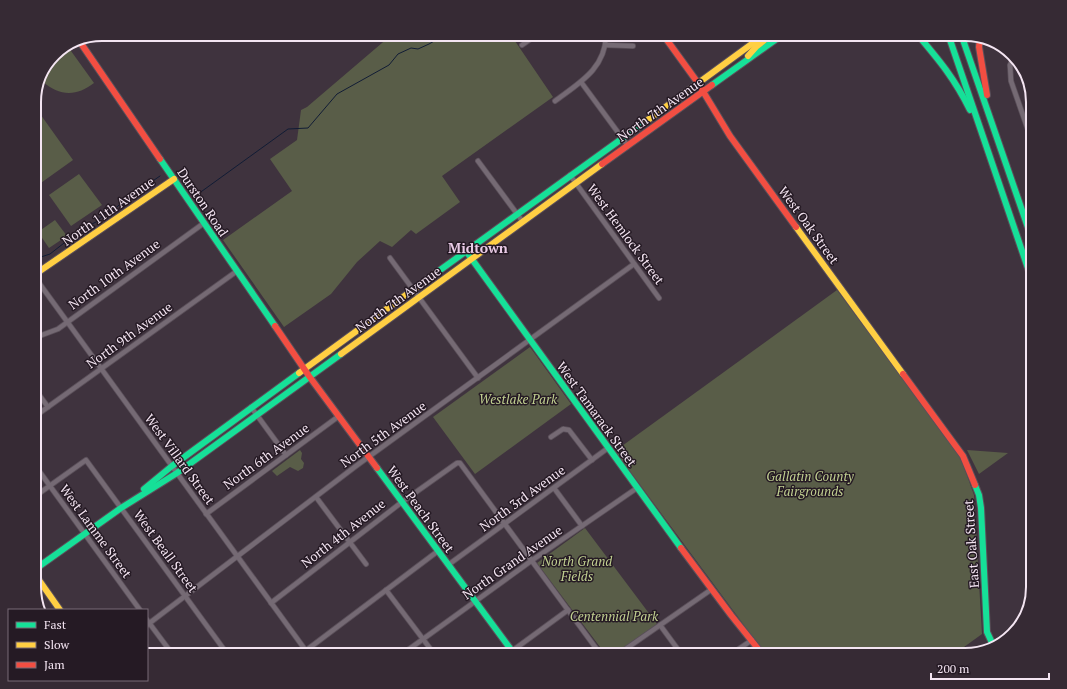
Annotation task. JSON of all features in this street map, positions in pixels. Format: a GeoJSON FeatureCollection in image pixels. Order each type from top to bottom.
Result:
{"type":"FeatureCollection","features":[{"type":"Feature","properties":{"kind":"main road","name":"West Oak Street"},"geometry":{"type":"LineString","coordinates":[[668,41],[698,83],[747,160],[941,424]]}},
{"type":"Feature","properties":{"kind":"main road","name":"North 7th Avenue"},"geometry":{"type":"LineString","coordinates":[[41,565],[121,508],[172,466],[304,368],[756,41]]}},
{"type":"Feature","properties":{"kind":"main road"},"geometry":{"type":"LineString","coordinates":[[740,66],[756,47],[764,41]]}},
{"type":"Feature","properties":{"kind":"main road","name":"North 7th Avenue"},"geometry":{"type":"LineString","coordinates":[[121,508],[177,473],[772,41]]}},
{"type":"Feature","properties":{"kind":"main road"},"geometry":{"type":"LineString","coordinates":[[923,41],[942,63],[959,88],[971,112],[995,170]]}},
{"type":"Feature","properties":{"kind":"main road"},"geometry":{"type":"LineString","coordinates":[[950,41],[1026,262]]}},
{"type":"Feature","properties":{"kind":"main road"},"geometry":{"type":"LineString","coordinates":[[963,41],[1026,222]]}},
{"type":"Feature","properties":{"kind":"main road"},"geometry":{"type":"LineString","coordinates":[[979,43],[985,86],[1004,160]]}},
{"type":"Feature","properties":{"kind":"main road","name":"Durston Road"},"geometry":{"type":"LineString","coordinates":[[82,44],[310,376]]}},
{"type":"Feature","properties":{"kind":"main road","name":"North 11th Avenue"},"geometry":{"type":"LineString","coordinates":[[41,271],[174,179]]}},
{"type":"Feature","properties":{"kind":"main road","name":"West Tamarack Street"},"geometry":{"type":"LineString","coordinates":[[466,251],[636,488],[758,648]]}},
{"type":"Feature","properties":{"kind":"main road","name":"West Peach Street"},"geometry":{"type":"LineString","coordinates":[[310,376],[509,648]]}},
{"type":"Feature","properties":{"kind":"main road","name":"East Oak Street"},"geometry":{"type":"LineString","coordinates":[[941,424],[963,456],[979,495],[982,519],[987,632],[991,642]]}},
{"type":"Feature","properties":{"kind":"main road"},"geometry":{"type":"LineString","coordinates":[[41,583],[59,609]]}},
{"type":"Feature","properties":{"kind":"street"},"geometry":{"type":"LineString","coordinates":[[522,45],[528,41]]}},
{"type":"Feature","properties":{"kind":"street"},"geometry":{"type":"LineString","coordinates":[[555,101],[591,73],[600,61],[606,41]]}},
{"type":"Feature","properties":{"kind":"street"},"geometry":{"type":"LineString","coordinates":[[606,45],[633,46]]}},
{"type":"Feature","properties":{"kind":"street"},"geometry":{"type":"LineString","coordinates":[[1011,63],[1011,81],[1026,124]]}},
{"type":"Feature","properties":{"kind":"street"},"geometry":{"type":"LineString","coordinates":[[581,82],[628,146]]}},
{"type":"Feature","properties":{"kind":"street"},"geometry":{"type":"LineString","coordinates":[[478,161],[523,222]]}},
{"type":"Feature","properties":{"kind":"street","name":"West Hemlock Street"},"geometry":{"type":"LineString","coordinates":[[570,175],[659,298]]}},
{"type":"Feature","properties":{"kind":"street","name":"North 10th Avenue"},"geometry":{"type":"LineString","coordinates":[[41,336],[52,332],[68,322],[204,223]]}},
{"type":"Feature","properties":{"kind":"street"},"geometry":{"type":"LineString","coordinates":[[390,258],[478,378]]}},
{"type":"Feature","properties":{"kind":"street","name":"North 5th Avenue"},"geometry":{"type":"LineString","coordinates":[[148,623],[238,557],[369,457],[634,264]]}},
{"type":"Feature","properties":{"kind":"street","name":"North 9th Avenue"},"geometry":{"type":"LineString","coordinates":[[41,412],[237,271]]}},
{"type":"Feature","properties":{"kind":"street","name":"West Villard Street"},"geometry":{"type":"LineString","coordinates":[[41,285],[303,648]]}},
{"type":"Feature","properties":{"kind":"street"},"geometry":{"type":"LineString","coordinates":[[41,398],[48,407]]}},
{"type":"Feature","properties":{"kind":"street"},"geometry":{"type":"LineString","coordinates":[[251,407],[286,455]]}},
{"type":"Feature","properties":{"kind":"street","name":"North 6th Avenue"},"geometry":{"type":"LineString","coordinates":[[206,514],[339,416]]}},
{"type":"Feature","properties":{"kind":"street"},"geometry":{"type":"LineString","coordinates":[[551,436],[562,429],[569,430],[592,460]]}},
{"type":"Feature","properties":{"kind":"street","name":"North 3rd Avenue"},"geometry":{"type":"LineString","coordinates":[[448,565],[608,448]]}},
{"type":"Feature","properties":{"kind":"street","name":"West Beall Street"},"geometry":{"type":"LineString","coordinates":[[50,486],[86,460],[223,648]]}},
{"type":"Feature","properties":{"kind":"street","name":"North 4th Avenue"},"geometry":{"type":"LineString","coordinates":[[271,603],[402,502],[455,464],[460,463],[504,524]]}},
{"type":"Feature","properties":{"kind":"street","name":"West Lamme Street"},"geometry":{"type":"LineString","coordinates":[[41,474],[139,609]]}},
{"type":"Feature","properties":{"kind":"street"},"geometry":{"type":"LineString","coordinates":[[41,492],[50,486]]}},
{"type":"Feature","properties":{"kind":"street"},"geometry":{"type":"LineString","coordinates":[[554,488],[582,526]]}},
{"type":"Feature","properties":{"kind":"street","name":"North Grand Avenue"},"geometry":{"type":"LineString","coordinates":[[411,648],[531,561],[636,488]]}},
{"type":"Feature","properties":{"kind":"street"},"geometry":{"type":"LineString","coordinates":[[316,497],[366,564]]}},
{"type":"Feature","properties":{"kind":"street"},"geometry":{"type":"LineString","coordinates":[[504,524],[596,648]]}},
{"type":"Feature","properties":{"kind":"street"},"geometry":{"type":"LineString","coordinates":[[313,648],[438,551]]}},
{"type":"Feature","properties":{"kind":"street"},"geometry":{"type":"LineString","coordinates":[[627,648],[712,589]]}},
{"type":"Feature","properties":{"kind":"street"},"geometry":{"type":"LineString","coordinates":[[386,590],[430,648]]}},
{"type":"Feature","properties":{"kind":"street"},"geometry":{"type":"LineString","coordinates":[[519,648],[568,610]]}},
{"type":"Feature","properties":{"kind":"street"},"geometry":{"type":"LineString","coordinates":[[148,623],[168,648]]}},
{"type":"Feature","properties":{"kind":"street"},"geometry":{"type":"LineString","coordinates":[[660,624],[677,648]]}},
{"type":"Feature","properties":{"kind":"street"},"geometry":{"type":"LineString","coordinates":[[740,648],[752,640]]}},
{"type":"Feature","properties":{"kind":"green space"},"geometry":{"type":"Polygon","coordinates":[[[384,41],[515,41],[553,97],[442,176],[460,202],[416,234],[411,230],[392,247],[380,241],[357,262],[331,294],[284,327],[223,240],[292,191],[270,159],[297,140],[301,110],[307,107],[384,41]]]}},
{"type":"Feature","properties":{"kind":"green space"},"geometry":{"type":"Polygon","coordinates":[[[69,50],[94,83],[81,91],[68,93],[55,90],[44,83],[47,75],[62,56],[69,50]]]}},
{"type":"Feature","properties":{"kind":"green space"},"geometry":{"type":"Polygon","coordinates":[[[41,115],[73,160],[41,183],[41,115]]]}},
{"type":"Feature","properties":{"kind":"green space"},"geometry":{"type":"Polygon","coordinates":[[[79,174],[102,205],[71,226],[49,195],[79,174]]]}},
{"type":"Feature","properties":{"kind":"green space"},"geometry":{"type":"Polygon","coordinates":[[[55,220],[67,236],[49,248],[41,236],[41,230],[55,220]]]}},
{"type":"Feature","properties":{"kind":"green space","name":"Gallatin County Fairgrounds"},"geometry":{"type":"Polygon","coordinates":[[[837,290],[960,456],[974,495],[982,634],[963,648],[761,648],[615,451],[837,290]]]}},
{"type":"Feature","properties":{"kind":"green space","name":"Westlake Park"},"geometry":{"type":"Polygon","coordinates":[[[530,347],[571,404],[475,474],[433,417],[530,347]]]}},
{"type":"Feature","properties":{"kind":"green space"},"geometry":{"type":"Polygon","coordinates":[[[300,450],[302,453],[301,459],[304,463],[303,468],[298,471],[290,467],[277,476],[272,471],[300,450]]]}},
{"type":"Feature","properties":{"kind":"green space"},"geometry":{"type":"Polygon","coordinates":[[[967,450],[1008,453],[979,474],[967,450]]]}},
{"type":"Feature","properties":{"kind":"green space"},"geometry":{"type":"Polygon","coordinates":[[[585,528],[657,624],[623,648],[601,648],[537,563],[585,528]]]}},
{"type":"Feature","properties":{"kind":"waterway"},"geometry":{"type":"LineString","coordinates":[[181,174],[198,194],[288,129],[308,128],[337,94],[389,65],[398,54],[411,48],[418,49],[434,41]]}},
{"type":"Feature","properties":{"kind":"waterway"},"geometry":{"type":"LineString","coordinates":[[128,198],[160,176]]}},
{"type":"Feature","properties":{"kind":"waterway"},"geometry":{"type":"LineString","coordinates":[[41,257],[50,254],[82,229],[96,222],[122,202]]}},
{"type":"Feature","properties":{"kind":"traffic: fast"},"geometry":{"type":"LineString","coordinates":[[712,85],[774,41]]}},
{"type":"Feature","properties":{"kind":"traffic: fast"},"geometry":{"type":"LineString","coordinates":[[923,41],[946,70],[970,110]]}},
{"type":"Feature","properties":{"kind":"traffic: fast"},"geometry":{"type":"LineString","coordinates":[[950,41],[1026,262]]}},
{"type":"Feature","properties":{"kind":"traffic: fast"},"geometry":{"type":"LineString","coordinates":[[963,41],[1026,222]]}},
{"type":"Feature","properties":{"kind":"traffic: fast"},"geometry":{"type":"LineString","coordinates":[[436,273],[645,122]]}},
{"type":"Feature","properties":{"kind":"traffic: fast"},"geometry":{"type":"LineString","coordinates":[[160,159],[275,326]]}},
{"type":"Feature","properties":{"kind":"traffic: fast"},"geometry":{"type":"LineString","coordinates":[[466,251],[681,548]]}},
{"type":"Feature","properties":{"kind":"traffic: fast"},"geometry":{"type":"LineString","coordinates":[[41,565],[121,508],[177,473],[341,354]]}},
{"type":"Feature","properties":{"kind":"traffic: fast"},"geometry":{"type":"LineString","coordinates":[[144,489],[172,466],[299,373]]}},
{"type":"Feature","properties":{"kind":"traffic: fast"},"geometry":{"type":"LineString","coordinates":[[377,468],[510,648]]}},
{"type":"Feature","properties":{"kind":"traffic: fast"},"geometry":{"type":"LineString","coordinates":[[975,485],[979,495],[981,508],[987,632],[992,642]]}},
{"type":"Feature","properties":{"kind":"traffic: slow"},"geometry":{"type":"LineString","coordinates":[[645,122],[756,41]]}},
{"type":"Feature","properties":{"kind":"traffic: slow"},"geometry":{"type":"LineString","coordinates":[[748,56],[764,41]]}},
{"type":"Feature","properties":{"kind":"traffic: slow"},"geometry":{"type":"LineString","coordinates":[[341,354],[602,164]]}},
{"type":"Feature","properties":{"kind":"traffic: slow"},"geometry":{"type":"LineString","coordinates":[[41,270],[174,179]]}},
{"type":"Feature","properties":{"kind":"traffic: slow"},"geometry":{"type":"LineString","coordinates":[[796,227],[903,374]]}},
{"type":"Feature","properties":{"kind":"traffic: slow"},"geometry":{"type":"LineString","coordinates":[[299,373],[436,273]]}},
{"type":"Feature","properties":{"kind":"traffic: slow"},"geometry":{"type":"LineString","coordinates":[[41,583],[59,609]]}},
{"type":"Feature","properties":{"kind":"traffic: jam"},"geometry":{"type":"LineString","coordinates":[[668,41],[698,83],[730,136],[796,227]]}},
{"type":"Feature","properties":{"kind":"traffic: jam"},"geometry":{"type":"LineString","coordinates":[[979,43],[987,95]]}},
{"type":"Feature","properties":{"kind":"traffic: jam"},"geometry":{"type":"LineString","coordinates":[[82,44],[160,159]]}},
{"type":"Feature","properties":{"kind":"traffic: jam"},"geometry":{"type":"LineString","coordinates":[[602,164],[712,85]]}},
{"type":"Feature","properties":{"kind":"traffic: jam"},"geometry":{"type":"LineString","coordinates":[[275,326],[309,376],[377,468]]}},
{"type":"Feature","properties":{"kind":"traffic: jam"},"geometry":{"type":"LineString","coordinates":[[903,374],[963,456],[975,485]]}},
{"type":"Feature","properties":{"kind":"traffic: jam"},"geometry":{"type":"LineString","coordinates":[[681,548],[757,648]]}},
{"type":"Feature","properties":{"kind":"district","name":"Midtown"},"geometry":{"type":"Point","coordinates":[478,248]}},
{"type":"Feature","properties":{"kind":"park label","name":"North Grand Fields"},"geometry":{"type":"Point","coordinates":[577,568]}},
{"type":"Feature","properties":{"kind":"park label","name":"Centennial Park"},"geometry":{"type":"Point","coordinates":[614,616]}}]}
